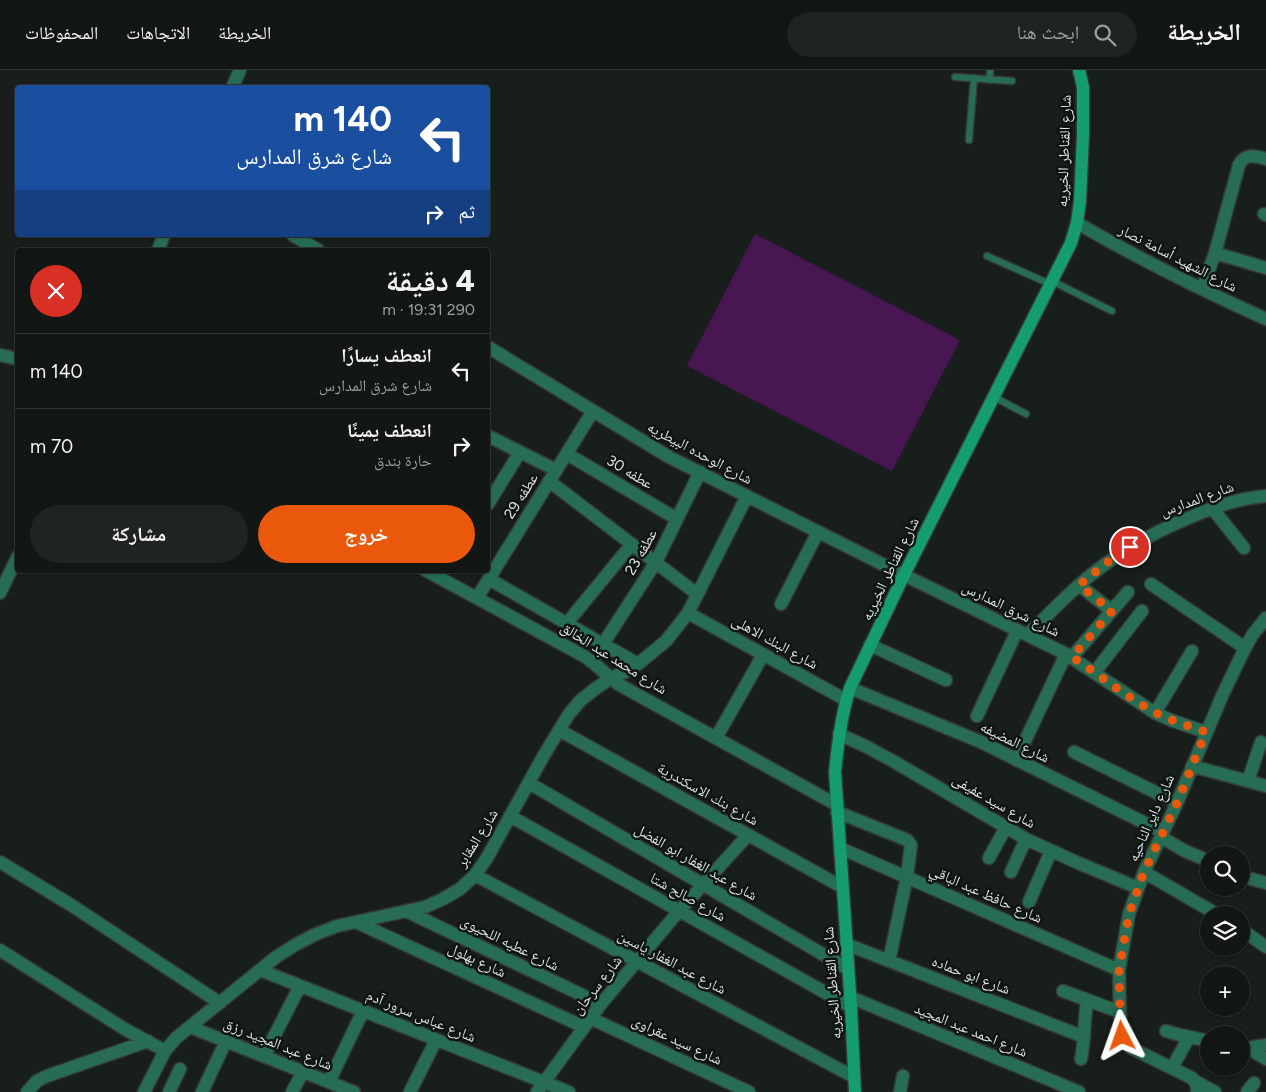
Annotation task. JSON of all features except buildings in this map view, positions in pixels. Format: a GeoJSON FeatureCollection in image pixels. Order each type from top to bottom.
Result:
{"type":"FeatureCollection","features":[{"type":"Feature","properties":{"kind":"main road","name":"شارع القناطر الخيريه"},"geometry":{"type":"LineString","coordinates":[[855,1092],[835,772],[839,734],[848,694],[870,646],[1071,243],[1080,201],[1083,87],[1079,70]]}},
{"type":"Feature","properties":{"kind":"main road","name":"شارع القناطر الخيريه"},"geometry":{"type":"LineString","coordinates":[[1083,87],[1090,70]]}},
{"type":"Feature","properties":{"kind":"street"},"geometry":{"type":"LineString","coordinates":[[233,85],[240,70]]}},
{"type":"Feature","properties":{"kind":"street"},"geometry":{"type":"LineString","coordinates":[[1202,289],[1215,253],[1241,160],[1251,155],[1266,159]]}},
{"type":"Feature","properties":{"kind":"street","name":"شارع الشهيد أسامة نصار"},"geometry":{"type":"LineString","coordinates":[[1077,222],[1139,258],[1266,319]]}},
{"type":"Feature","properties":{"kind":"street"},"geometry":{"type":"LineString","coordinates":[[295,237],[315,248]]}},
{"type":"Feature","properties":{"kind":"street"},"geometry":{"type":"LineString","coordinates":[[1215,253],[1266,268]]}},
{"type":"Feature","properties":{"kind":"street","name":"شارع الوحده البيطريه"},"geometry":{"type":"LineString","coordinates":[[490,348],[670,457],[904,575]]}},
{"type":"Feature","properties":{"kind":"street"},"geometry":{"type":"LineString","coordinates":[[0,354],[15,358]]}},
{"type":"Feature","properties":{"kind":"street","name":"عطفه 29"},"geometry":{"type":"LineString","coordinates":[[477,598],[593,411]]}},
{"type":"Feature","properties":{"kind":"street"},"geometry":{"type":"LineString","coordinates":[[490,437],[520,452],[553,476],[632,544],[697,594]]}},
{"type":"Feature","properties":{"kind":"street"},"geometry":{"type":"LineString","coordinates":[[490,501],[520,452]]}},
{"type":"Feature","properties":{"kind":"street","name":"عطفه 30"},"geometry":{"type":"LineString","coordinates":[[567,454],[677,519]]}},
{"type":"Feature","properties":{"kind":"street","name":"عطفه 23"},"geometry":{"type":"LineString","coordinates":[[603,644],[656,562],[700,472]]}},
{"type":"Feature","properties":{"kind":"street","name":"شارع المقابر"},"geometry":{"type":"LineString","coordinates":[[144,1092],[165,1051],[176,1038],[276,957],[316,934],[338,926],[425,907],[443,900],[475,876],[569,714],[595,688],[638,664],[666,641],[688,613],[747,496]]}},
{"type":"Feature","properties":{"kind":"street","name":"شارع المدارس"},"geometry":{"type":"LineString","coordinates":[[1022,633],[1118,554],[1153,533],[1212,508],[1236,501],[1266,496]]}},
{"type":"Feature","properties":{"kind":"street"},"geometry":{"type":"LineString","coordinates":[[1212,508],[1244,548]]}},
{"type":"Feature","properties":{"kind":"street"},"geometry":{"type":"LineString","coordinates":[[781,604],[818,532]]}},
{"type":"Feature","properties":{"kind":"street"},"geometry":{"type":"LineString","coordinates":[[567,624],[632,544]]}},
{"type":"Feature","properties":{"kind":"street"},"geometry":{"type":"LineString","coordinates":[[490,556],[499,562]]}},
{"type":"Feature","properties":{"kind":"street"},"geometry":{"type":"LineString","coordinates":[[0,593],[15,562]]}},
{"type":"Feature","properties":{"kind":"street","name":"شارع محمد عبد الخالق"},"geometry":{"type":"LineString","coordinates":[[431,573],[582,655],[634,693],[837,808],[907,840],[911,845],[907,876],[889,961]]}},
{"type":"Feature","properties":{"kind":"street","name":"شارع شرق المدارس"},"geometry":{"type":"LineString","coordinates":[[904,575],[1069,656],[1156,713],[1206,732]]}},
{"type":"Feature","properties":{"kind":"street"},"geometry":{"type":"LineString","coordinates":[[489,579],[638,664]]}},
{"type":"Feature","properties":{"kind":"street"},"geometry":{"type":"LineString","coordinates":[[1152,584],[1245,648]]}},
{"type":"Feature","properties":{"kind":"street"},"geometry":{"type":"LineString","coordinates":[[1079,585],[1112,611]]}},
{"type":"Feature","properties":{"kind":"street"},"geometry":{"type":"LineString","coordinates":[[1016,760],[1069,656],[1128,592]]}},
{"type":"Feature","properties":{"kind":"street"},"geometry":{"type":"LineString","coordinates":[[1095,672],[1142,611]]}},
{"type":"Feature","properties":{"kind":"street","name":"شارع البنك الاهلى"},"geometry":{"type":"LineString","coordinates":[[688,613],[764,655],[848,694]]}},
{"type":"Feature","properties":{"kind":"street","name":"شارع داير الناحيه"},"geometry":{"type":"LineString","coordinates":[[1215,1092],[1196,1087],[1192,1078],[1135,1051],[1127,1045],[1122,1036],[1119,970],[1129,914],[1144,872],[1177,803],[1206,732],[1245,648],[1266,618]]}},
{"type":"Feature","properties":{"kind":"street"},"geometry":{"type":"LineString","coordinates":[[977,716],[1022,633]]}},
{"type":"Feature","properties":{"kind":"street"},"geometry":{"type":"LineString","coordinates":[[1253,634],[1266,638]]}},
{"type":"Feature","properties":{"kind":"street"},"geometry":{"type":"LineString","coordinates":[[870,646],[946,680]]}},
{"type":"Feature","properties":{"kind":"street"},"geometry":{"type":"LineString","coordinates":[[1156,713],[1192,651]]}},
{"type":"Feature","properties":{"kind":"street"},"geometry":{"type":"LineString","coordinates":[[716,738],[764,655]]}},
{"type":"Feature","properties":{"kind":"street","name":"شارع المضيفه"},"geometry":{"type":"LineString","coordinates":[[848,694],[981,742],[1162,835],[1185,850],[1200,857]]}},
{"type":"Feature","properties":{"kind":"street","name":"شارع بنك الاسكندرية"},"geometry":{"type":"LineString","coordinates":[[559,730],[842,888]]}},
{"type":"Feature","properties":{"kind":"street","name":"شارع سيد عفيفى"},"geometry":{"type":"LineString","coordinates":[[839,734],[894,761],[1026,839],[1138,888]]}},
{"type":"Feature","properties":{"kind":"street"},"geometry":{"type":"LineString","coordinates":[[1248,781],[1261,742]]}},
{"type":"Feature","properties":{"kind":"street"},"geometry":{"type":"LineString","coordinates":[[1074,752],[1177,803]]}},
{"type":"Feature","properties":{"kind":"street"},"geometry":{"type":"LineString","coordinates":[[1192,766],[1266,786]]}},
{"type":"Feature","properties":{"kind":"street","name":"شارع عبد الغفار ابو الفضل"},"geometry":{"type":"LineString","coordinates":[[528,783],[848,969]]}},
{"type":"Feature","properties":{"kind":"street","name":"شارع صالح شتا"},"geometry":{"type":"LineString","coordinates":[[510,816],[679,911],[850,1002]]}},
{"type":"Feature","properties":{"kind":"street"},"geometry":{"type":"LineString","coordinates":[[989,858],[1006,827]]}},
{"type":"Feature","properties":{"kind":"street","name":"شارع سرحان"},"geometry":{"type":"LineString","coordinates":[[540,1087],[601,1004],[679,911],[748,835]]}},
{"type":"Feature","properties":{"kind":"street"},"geometry":{"type":"LineString","coordinates":[[1011,872],[1026,839]]}},
{"type":"Feature","properties":{"kind":"street","name":"شارع حافظ عبد الباقي"},"geometry":{"type":"LineString","coordinates":[[840,848],[1119,970]]}},
{"type":"Feature","properties":{"kind":"street"},"geometry":{"type":"LineString","coordinates":[[1030,902],[1051,851]]}},
{"type":"Feature","properties":{"kind":"street"},"geometry":{"type":"LineString","coordinates":[[0,862],[71,905],[220,1003]]}},
{"type":"Feature","properties":{"kind":"street"},"geometry":{"type":"LineString","coordinates":[[1144,872],[1203,906]]}},
{"type":"Feature","properties":{"kind":"street","name":"شارع عبد الغفار ياسين"},"geometry":{"type":"LineString","coordinates":[[475,876],[854,1077]]}},
{"type":"Feature","properties":{"kind":"street"},"geometry":{"type":"LineString","coordinates":[[1250,879],[1266,883]]}},
{"type":"Feature","properties":{"kind":"street","name":"شارع عطيه اللحيوى"},"geometry":{"type":"LineString","coordinates":[[406,911],[601,1004]]}},
{"type":"Feature","properties":{"kind":"street","name":"شارع بهلول"},"geometry":{"type":"LineString","coordinates":[[356,922],[587,1023]]}},
{"type":"Feature","properties":{"kind":"street"},"geometry":{"type":"LineString","coordinates":[[1250,935],[1266,947]]}},
{"type":"Feature","properties":{"kind":"street","name":"شارع ابو حماده"},"geometry":{"type":"LineString","coordinates":[[846,944],[1084,1037]]}},
{"type":"Feature","properties":{"kind":"street"},"geometry":{"type":"LineString","coordinates":[[0,950],[135,1036],[165,1051]]}},
{"type":"Feature","properties":{"kind":"street","name":"شارع عباس سرور آدم"},"geometry":{"type":"LineString","coordinates":[[260,970],[436,1040],[540,1087],[569,1092]]}},
{"type":"Feature","properties":{"kind":"street"},"geometry":{"type":"LineString","coordinates":[[264,1056],[300,986]]}},
{"type":"Feature","properties":{"kind":"street"},"geometry":{"type":"LineString","coordinates":[[1063,992],[1120,1012]]}},
{"type":"Feature","properties":{"kind":"street"},"geometry":{"type":"LineString","coordinates":[[1081,1060],[1087,1000]]}},
{"type":"Feature","properties":{"kind":"street","name":"شارع احمد عبد المجيد"},"geometry":{"type":"LineString","coordinates":[[850,1002],[1079,1092]]}},
{"type":"Feature","properties":{"kind":"street"},"geometry":{"type":"LineString","coordinates":[[329,1082],[363,1011]]}},
{"type":"Feature","properties":{"kind":"street","name":"شارع سيد عقراوى"},"geometry":{"type":"LineString","coordinates":[[587,1023],[749,1092]]}},
{"type":"Feature","properties":{"kind":"street","name":"شارع عبد المجيد رزق"},"geometry":{"type":"LineString","coordinates":[[190,1027],[354,1092]]}},
{"type":"Feature","properties":{"kind":"street"},"geometry":{"type":"LineString","coordinates":[[1166,1031],[1200,1039]]}},
{"type":"Feature","properties":{"kind":"street"},"geometry":{"type":"LineString","coordinates":[[1172,1068],[1189,1037]]}},
{"type":"Feature","properties":{"kind":"street"},"geometry":{"type":"LineString","coordinates":[[410,1092],[436,1040]]}},
{"type":"Feature","properties":{"kind":"street"},"geometry":{"type":"LineString","coordinates":[[27,1092],[37,1081],[47,1076],[148,1041]]}},
{"type":"Feature","properties":{"kind":"street"},"geometry":{"type":"LineString","coordinates":[[202,1092],[226,1041]]}},
{"type":"Feature","properties":{"kind":"street"},"geometry":{"type":"LineString","coordinates":[[1250,1047],[1266,1045]]}},
{"type":"Feature","properties":{"kind":"street"},"geometry":{"type":"LineString","coordinates":[[1250,1050],[1266,1059]]}},
{"type":"Feature","properties":{"kind":"street"},"geometry":{"type":"LineString","coordinates":[[169,1092],[180,1069]]}},
{"type":"Feature","properties":{"kind":"street"},"geometry":{"type":"LineString","coordinates":[[292,1092],[303,1072]]}},
{"type":"Feature","properties":{"kind":"street"},"geometry":{"type":"LineString","coordinates":[[900,1092],[903,1076]]}},
{"type":"Feature","properties":{"kind":"lane"},"geometry":{"type":"LineString","coordinates":[[990,70],[990,80]]}},
{"type":"Feature","properties":{"kind":"lane"},"geometry":{"type":"LineString","coordinates":[[955,77],[1012,81]]}},
{"type":"Feature","properties":{"kind":"lane"},"geometry":{"type":"LineString","coordinates":[[969,140],[974,78]]}},
{"type":"Feature","properties":{"kind":"lane"},"geometry":{"type":"LineString","coordinates":[[988,256],[1112,311]]}},
{"type":"Feature","properties":{"kind":"lane"},"geometry":{"type":"LineString","coordinates":[[994,397],[1026,414]]}},
{"type":"Feature","properties":{"kind":"shaded area"},"geometry":{"type":"Polygon","coordinates":[[[755,234],[960,340],[892,471],[687,366],[755,234]]]}},
{"type":"Feature","properties":{"kind":"route"},"geometry":{"type":"LineString","coordinates":[[1122,1036],[1119,970],[1129,914],[1144,872],[1177,803],[1206,732],[1156,713],[1072,657],[1112,611],[1079,585],[1118,554],[1130,547]]}}]}
